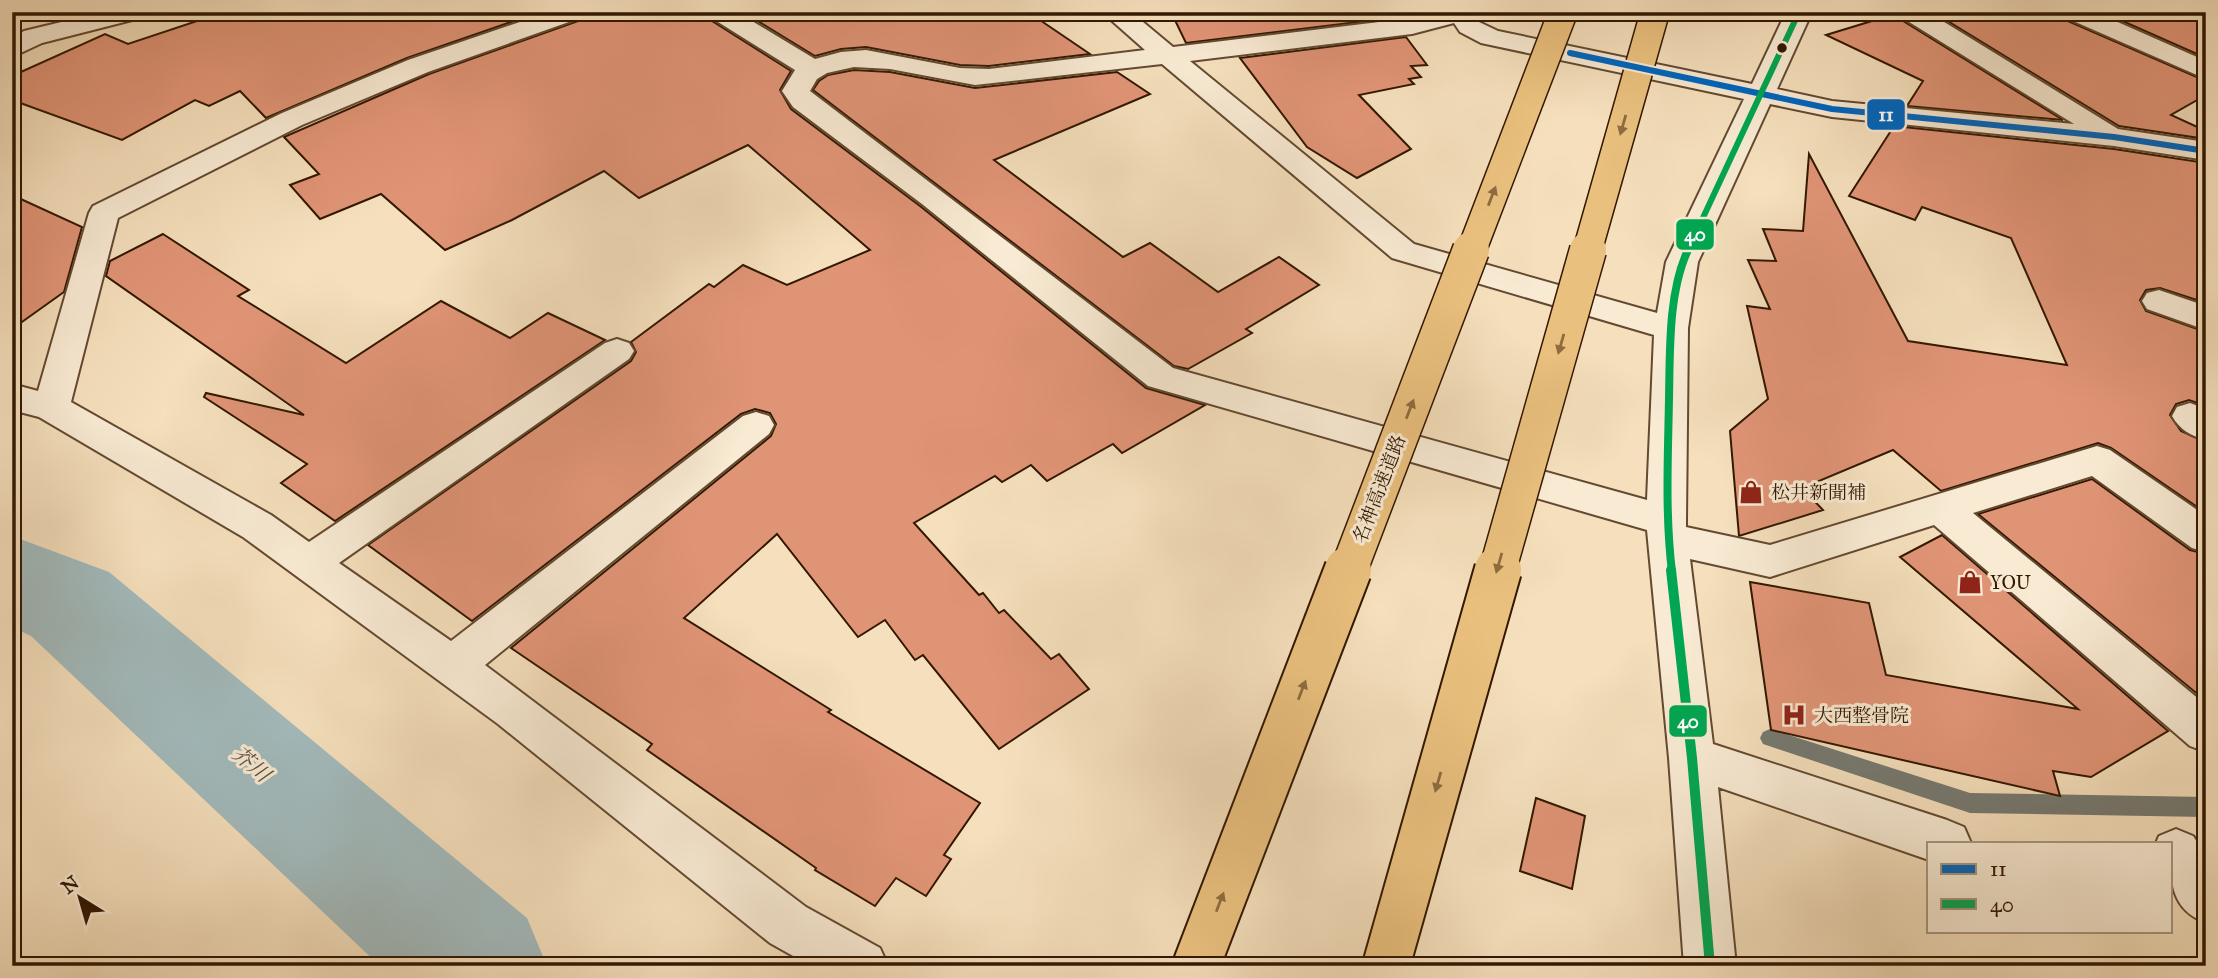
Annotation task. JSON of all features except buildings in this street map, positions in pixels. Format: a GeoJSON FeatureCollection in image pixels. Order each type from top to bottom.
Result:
{"type":"FeatureCollection","features":[{"type":"Feature","properties":{"kind":"highway","name":"名神高速道路"},"geometry":{"type":"LineString","coordinates":[[1196,966],[1563,12]]}},
{"type":"Feature","properties":{"kind":"highway"},"geometry":{"type":"LineString","coordinates":[[1386,966],[1655,12]]}},
{"type":"Feature","properties":{"kind":"street"},"geometry":{"type":"LineString","coordinates":[[21,12],[60,30]]}},
{"type":"Feature","properties":{"kind":"street"},"geometry":{"type":"LineString","coordinates":[[12,49],[33,37],[135,12]]}},
{"type":"Feature","properties":{"kind":"street"},"geometry":{"type":"LineString","coordinates":[[574,12],[418,66],[292,119],[104,213],[31,402],[257,526],[514,710],[788,925],[862,966]]}},
{"type":"Feature","properties":{"kind":"street"},"geometry":{"type":"LineString","coordinates":[[719,12],[813,69]]}},
{"type":"Feature","properties":{"kind":"street"},"geometry":{"type":"LineString","coordinates":[[1115,12],[1403,251],[1671,328]]}},
{"type":"Feature","properties":{"kind":"street"},"geometry":{"type":"LineString","coordinates":[[1710,966],[1692,758],[1667,529],[1671,328],[1682,261],[1799,12]]}},
{"type":"Feature","properties":{"kind":"street"},"geometry":{"type":"LineString","coordinates":[[1910,12],[2114,137]]}},
{"type":"Feature","properties":{"kind":"street"},"geometry":{"type":"LineString","coordinates":[[2073,12],[2206,71]]}},
{"type":"Feature","properties":{"kind":"street"},"geometry":{"type":"LineString","coordinates":[[2206,174],[2194,149],[2114,137],[1832,109],[1490,37],[1469,27],[1461,13],[1412,26],[977,78],[878,59],[851,59],[813,69],[800,79],[796,91],[803,102],[933,198],[1161,377],[1770,561],[2097,460],[2206,537]]}},
{"type":"Feature","properties":{"kind":"street"},"geometry":{"type":"LineString","coordinates":[[2159,301],[2206,319]]}},
{"type":"Feature","properties":{"kind":"street"},"geometry":{"type":"LineString","coordinates":[[308,563],[617,352]]}},
{"type":"Feature","properties":{"kind":"street"},"geometry":{"type":"LineString","coordinates":[[452,666],[756,425]]}},
{"type":"Feature","properties":{"kind":"street"},"geometry":{"type":"LineString","coordinates":[[1940,508],[2206,732]]}},
{"type":"Feature","properties":{"kind":"street"},"geometry":{"type":"LineString","coordinates":[[1692,758],[1944,842]]}},
{"type":"Feature","properties":{"kind":"street"},"geometry":{"type":"LineString","coordinates":[[2184,852],[2206,899]]}},
{"type":"Feature","properties":{"kind":"waterway","name":"芥川"},"geometry":{"type":"LineString","coordinates":[[12,579],[70,604],[479,966]]}},
{"type":"Feature","properties":{"kind":"waterway"},"geometry":{"type":"LineString","coordinates":[[1770,738],[1970,803],[2206,807]]}},
{"type":"Feature","properties":{"kind":"transit line","name":"40"},"geometry":{"type":"LineString","coordinates":[[1710,966],[1692,758],[1666,520],[1671,328],[1682,262],[1799,12]]}},
{"type":"Feature","properties":{"kind":"transit line","name":"11"},"geometry":{"type":"LineString","coordinates":[[1570,53],[1832,109],[2114,137],[2206,151]]}},
{"type":"Feature","properties":{"kind":"place","name":"松井新聞補"},"geometry":{"type":"Point","coordinates":[1751,492]}},
{"type":"Feature","properties":{"kind":"place","name":"YOU"},"geometry":{"type":"Point","coordinates":[1970,582]}},
{"type":"Feature","properties":{"kind":"place","name":"大西整骨院"},"geometry":{"type":"Point","coordinates":[1794,715]}}]}
